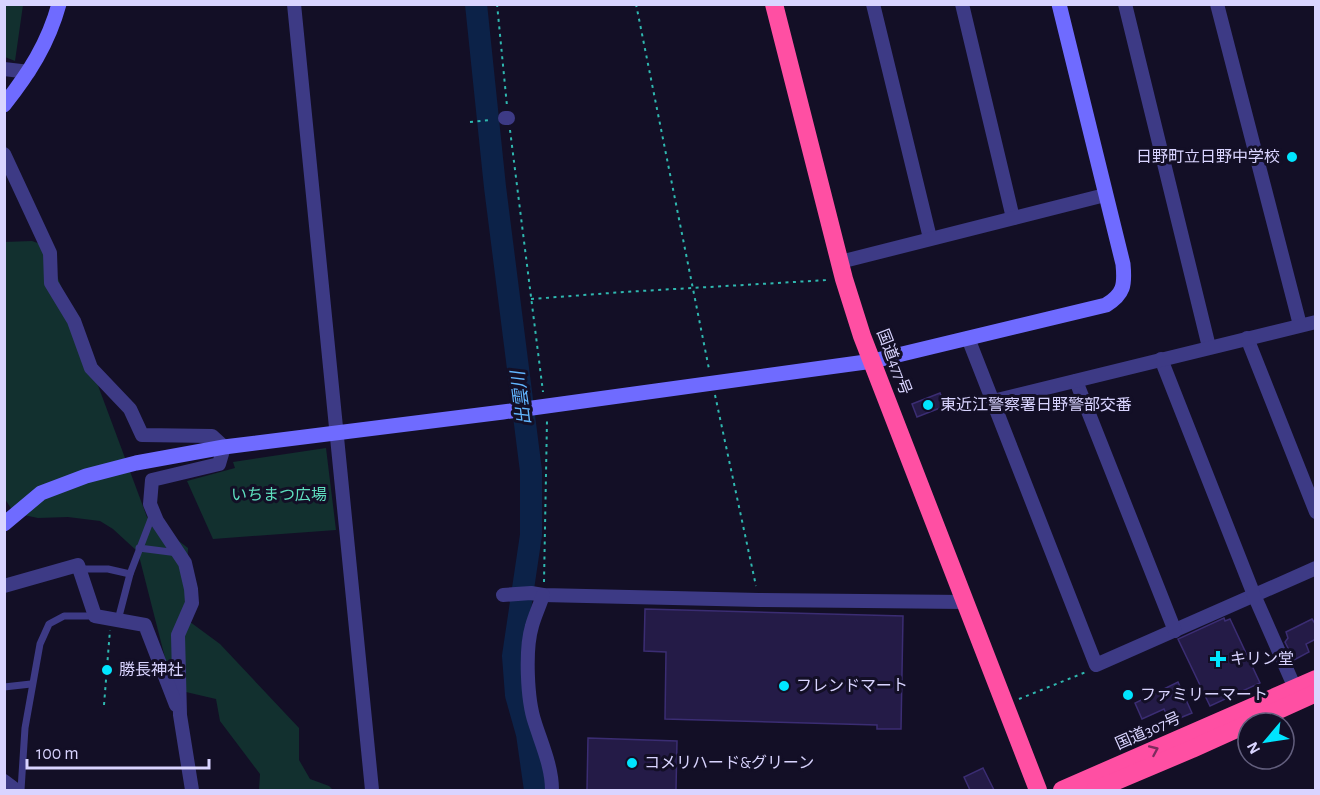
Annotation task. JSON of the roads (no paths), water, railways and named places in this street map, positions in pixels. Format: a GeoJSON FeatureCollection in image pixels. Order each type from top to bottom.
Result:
{"type":"FeatureCollection","features":[{"type":"Feature","properties":{"kind":"highway","name":"国道477号"},"geometry":{"type":"LineString","coordinates":[[774,4],[842,270],[862,336],[1038,790]]}},
{"type":"Feature","properties":{"kind":"highway","name":"国道307号"},"geometry":{"type":"LineString","coordinates":[[1095,790],[1192,749],[1303,694],[1316,679]]}},
{"type":"Feature","properties":{"kind":"highway","name":"国道307号"},"geometry":{"type":"LineString","coordinates":[[1062,790],[1303,694]]}},
{"type":"Feature","properties":{"kind":"street"},"geometry":{"type":"LineString","coordinates":[[4,105],[29,72],[44,46],[59,4]]}},
{"type":"Feature","properties":{"kind":"street"},"geometry":{"type":"LineString","coordinates":[[294,4],[372,790]]}},
{"type":"Feature","properties":{"kind":"street"},"geometry":{"type":"LineString","coordinates":[[873,4],[930,238]]}},
{"type":"Feature","properties":{"kind":"street"},"geometry":{"type":"LineString","coordinates":[[962,4],[1013,218]]}},
{"type":"Feature","properties":{"kind":"street"},"geometry":{"type":"LineString","coordinates":[[4,524],[41,493],[87,476],[136,463],[224,447],[503,412],[873,361],[1106,305],[1118,296],[1124,285],[1123,264],[1059,4]]}},
{"type":"Feature","properties":{"kind":"street"},"geometry":{"type":"LineString","coordinates":[[1125,4],[1209,347]]}},
{"type":"Feature","properties":{"kind":"street"},"geometry":{"type":"LineString","coordinates":[[1217,4],[1300,325]]}},
{"type":"Feature","properties":{"kind":"street"},"geometry":{"type":"LineString","coordinates":[[4,69],[29,72]]}},
{"type":"Feature","properties":{"kind":"street"},"geometry":{"type":"LineString","coordinates":[[4,154],[50,254],[51,283],[74,321],[91,368],[130,409],[142,435],[212,436],[224,447]]}},
{"type":"Feature","properties":{"kind":"street"},"geometry":{"type":"LineString","coordinates":[[842,270],[930,238],[1105,195]]}},
{"type":"Feature","properties":{"kind":"street"},"geometry":{"type":"LineString","coordinates":[[993,401],[1316,322]]}},
{"type":"Feature","properties":{"kind":"street"},"geometry":{"type":"LineString","coordinates":[[968,338],[1096,665],[1316,568]]}},
{"type":"Feature","properties":{"kind":"street"},"geometry":{"type":"LineString","coordinates":[[1247,338],[1316,512]]}},
{"type":"Feature","properties":{"kind":"street"},"geometry":{"type":"LineString","coordinates":[[1161,359],[1254,595],[1303,694]]}},
{"type":"Feature","properties":{"kind":"street"},"geometry":{"type":"LineString","coordinates":[[1076,381],[1175,631]]}},
{"type":"Feature","properties":{"kind":"street"},"geometry":{"type":"LineString","coordinates":[[192,790],[180,715],[178,635],[192,603],[185,563],[157,521],[150,504],[152,480],[219,464],[224,447]]}},
{"type":"Feature","properties":{"kind":"street"},"geometry":{"type":"LineString","coordinates":[[4,586],[78,565],[95,616],[145,625],[180,715]]}},
{"type":"Feature","properties":{"kind":"street"},"geometry":{"type":"LineString","coordinates":[[537,594],[531,628],[529,683],[534,721],[546,753],[552,790]]}},
{"type":"Feature","properties":{"kind":"street"},"geometry":{"type":"LineString","coordinates":[[503,595],[965,602]]}},
{"type":"Feature","properties":{"kind":"street"},"geometry":{"type":"LineString","coordinates":[[4,781],[16,790]]}},
{"type":"Feature","properties":{"kind":"lane"},"geometry":{"type":"LineString","coordinates":[[114,619],[154,512]]}},
{"type":"Feature","properties":{"kind":"lane"},"geometry":{"type":"LineString","coordinates":[[139,548],[179,553]]}},
{"type":"Feature","properties":{"kind":"lane"},"geometry":{"type":"LineString","coordinates":[[79,569],[108,569],[130,574]]}},
{"type":"Feature","properties":{"kind":"lane"},"geometry":{"type":"LineString","coordinates":[[21,790],[25,728],[40,644],[49,624],[64,616],[95,616]]}},
{"type":"Feature","properties":{"kind":"lane"},"geometry":{"type":"LineString","coordinates":[[4,687],[32,684]]}},
{"type":"Feature","properties":{"kind":"waterway","name":"出雲川"},"geometry":{"type":"LineString","coordinates":[[476,4],[495,187],[531,471],[531,535],[513,656],[516,695],[527,734],[535,790]]}},
{"type":"Feature","properties":{"kind":"place","name":"日野町立日野中学校"},"geometry":{"type":"Point","coordinates":[1292,157]}},
{"type":"Feature","properties":{"kind":"place","name":"東近江警察署日野警部交番"},"geometry":{"type":"Point","coordinates":[928,405]}},
{"type":"Feature","properties":{"kind":"place","name":"キリン堂"},"geometry":{"type":"Point","coordinates":[1218,659]}},
{"type":"Feature","properties":{"kind":"place","name":"勝長神社"},"geometry":{"type":"Point","coordinates":[107,670]}},
{"type":"Feature","properties":{"kind":"place","name":"フレンドマート"},"geometry":{"type":"Point","coordinates":[784,686]}},
{"type":"Feature","properties":{"kind":"place","name":"ファミリーマート"},"geometry":{"type":"Point","coordinates":[1128,695]}},
{"type":"Feature","properties":{"kind":"place","name":"コメリハード&グリーン"},"geometry":{"type":"Point","coordinates":[632,763]}},
{"type":"Feature","properties":{"kind":"park label","name":"いちまつ広場"},"geometry":{"type":"Point","coordinates":[279,495]}}]}
